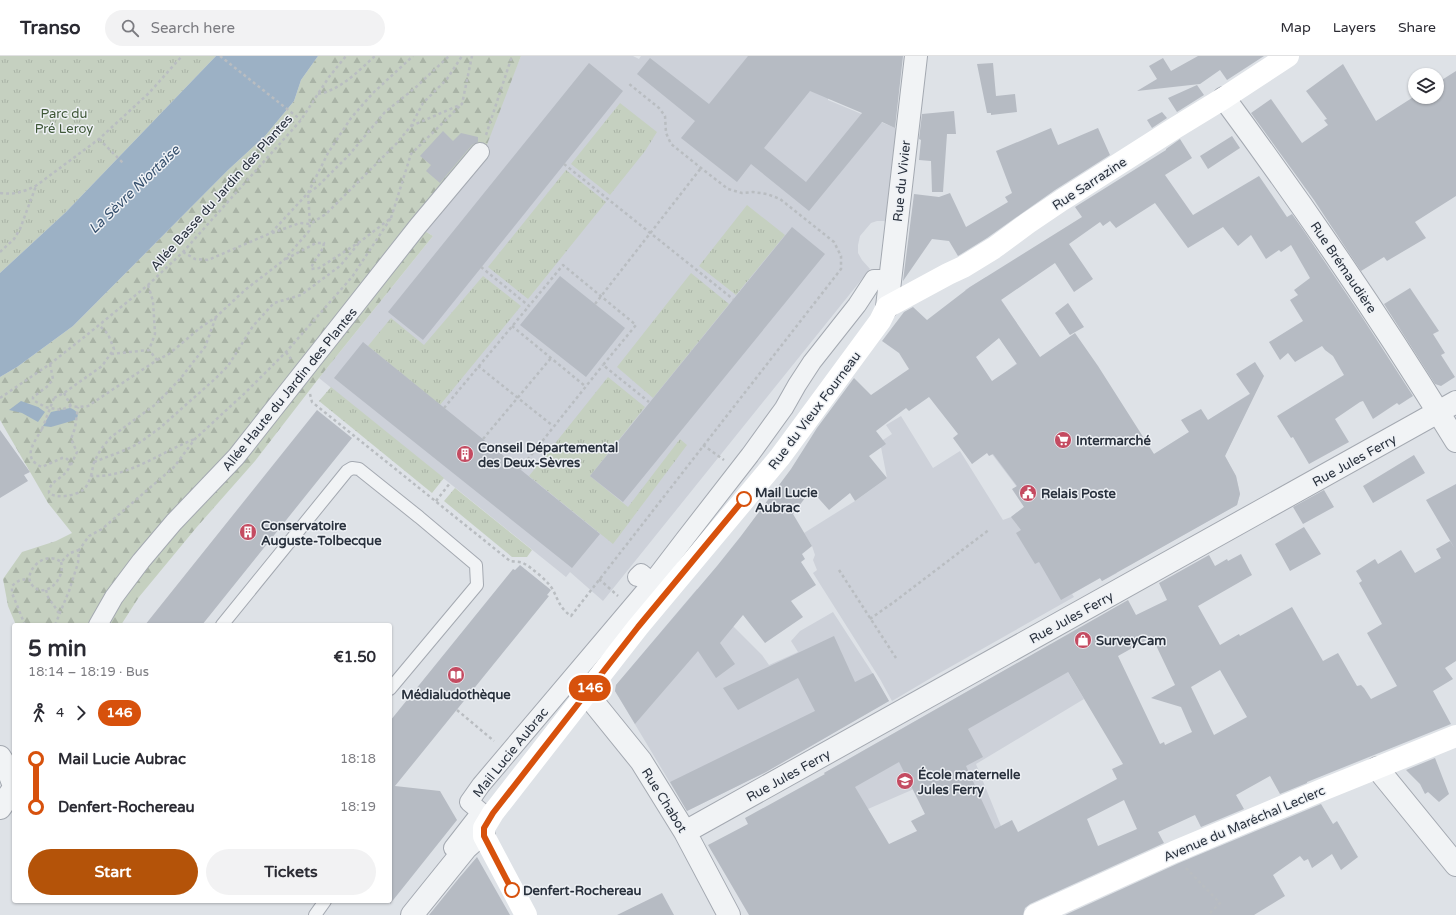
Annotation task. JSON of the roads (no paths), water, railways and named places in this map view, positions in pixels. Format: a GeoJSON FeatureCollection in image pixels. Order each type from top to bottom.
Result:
{"type":"FeatureCollection","features":[{"type":"Feature","properties":{"kind":"main road","name":"Rue Sarrazine"},"geometry":{"type":"LineString","coordinates":[[887,307],[963,267],[994,248],[1062,200],[1288,56]]}},
{"type":"Feature","properties":{"kind":"main road","name":"Rue du Vieux Fourneau"},"geometry":{"type":"LineString","coordinates":[[484,836],[484,828],[493,813],[643,620],[780,457],[880,321],[887,307]]}},
{"type":"Feature","properties":{"kind":"main road","name":"Avenue du Maréchal Leclerc"},"geometry":{"type":"LineString","coordinates":[[1035,915],[1174,852],[1456,736]]}},
{"type":"Feature","properties":{"kind":"main road"},"geometry":{"type":"LineString","coordinates":[[484,836],[526,915]]}},
{"type":"Feature","properties":{"kind":"street","name":"Rue du Vivier"},"geometry":{"type":"LineString","coordinates":[[887,307],[916,56]]}},
{"type":"Feature","properties":{"kind":"street","name":"Rue Brémaudière"},"geometry":{"type":"LineString","coordinates":[[1224,98],[1314,223],[1383,325],[1447,407],[1456,441]]}},
{"type":"Feature","properties":{"kind":"street","name":"Allée Haute du Jardin des Plantes"},"geometry":{"type":"LineString","coordinates":[[99,623],[114,596],[141,561],[174,522],[236,457],[370,289],[418,226],[480,152]]}},
{"type":"Feature","properties":{"kind":"street","name":"Mail Lucie Aubrac"},"geometry":{"type":"LineString","coordinates":[[453,848],[481,812],[470,802],[481,785],[645,579],[684,540],[750,456],[784,408],[812,362],[857,305],[874,280],[890,279]]}},
{"type":"Feature","properties":{"kind":"street","name":"Rue Jules Ferry"},"geometry":{"type":"LineString","coordinates":[[685,832],[1447,407]]}},
{"type":"Feature","properties":{"kind":"street","name":"Rue Chabot"},"geometry":{"type":"LineString","coordinates":[[593,685],[685,832],[729,915]]}},
{"type":"Feature","properties":{"kind":"street"},"geometry":{"type":"LineString","coordinates":[[0,757],[8,770],[12,781]]}},
{"type":"Feature","properties":{"kind":"street"},"geometry":{"type":"LineString","coordinates":[[1377,768],[1456,865]]}},
{"type":"Feature","properties":{"kind":"street"},"geometry":{"type":"LineString","coordinates":[[0,808],[12,790]]}},
{"type":"Feature","properties":{"kind":"street"},"geometry":{"type":"LineString","coordinates":[[412,915],[466,848],[475,840],[484,836]]}},
{"type":"Feature","properties":{"kind":"lane"},"geometry":{"type":"LineString","coordinates":[[224,623],[347,471],[352,468],[359,469],[476,565],[477,586],[392,687]]}},
{"type":"Feature","properties":{"kind":"lane"},"geometry":{"type":"LineString","coordinates":[[315,915],[324,903]]}},
{"type":"Feature","properties":{"kind":"water","name":"La Sèvre Niortaise"},"geometry":{"type":"Polygon","coordinates":[[[216,56],[318,56],[301,80],[294,101],[265,136],[228,170],[73,326],[17,367],[0,377],[0,273],[66,212],[216,56]]]}},
{"type":"Feature","properties":{"kind":"water"},"geometry":{"type":"Polygon","coordinates":[[[21,401],[38,407],[45,412],[38,422],[22,413],[9,410],[21,401]]]}},
{"type":"Feature","properties":{"kind":"water"},"geometry":{"type":"Polygon","coordinates":[[[70,408],[78,415],[75,420],[51,427],[43,426],[51,412],[70,408]]]}},
{"type":"Feature","properties":{"kind":"place","name":"Intermarché"},"geometry":{"type":"Point","coordinates":[1063,440]}},
{"type":"Feature","properties":{"kind":"place","name":"Conseil Départemental des Deux-Sèvres"},"geometry":{"type":"Point","coordinates":[465,454]}},
{"type":"Feature","properties":{"kind":"place","name":"Relais Poste"},"geometry":{"type":"Point","coordinates":[1028,493]}},
{"type":"Feature","properties":{"kind":"place","name":"Mail Lucie Aubrac"},"geometry":{"type":"Point","coordinates":[744,499]}},
{"type":"Feature","properties":{"kind":"place","name":"Conservatoire Auguste-Tolbecque"},"geometry":{"type":"Point","coordinates":[248,532]}},
{"type":"Feature","properties":{"kind":"place","name":"SurveyCam"},"geometry":{"type":"Point","coordinates":[1083,640]}},
{"type":"Feature","properties":{"kind":"place","name":"Médialudothèque"},"geometry":{"type":"Point","coordinates":[456,675]}},
{"type":"Feature","properties":{"kind":"place","name":"École maternelle Jules Ferry"},"geometry":{"type":"Point","coordinates":[905,781]}},
{"type":"Feature","properties":{"kind":"place","name":"Denfert-Rochereau"},"geometry":{"type":"Point","coordinates":[512,890]}},
{"type":"Feature","properties":{"kind":"park label","name":"Parc du Pré Leroy"},"geometry":{"type":"Point","coordinates":[64,120]}}]}
